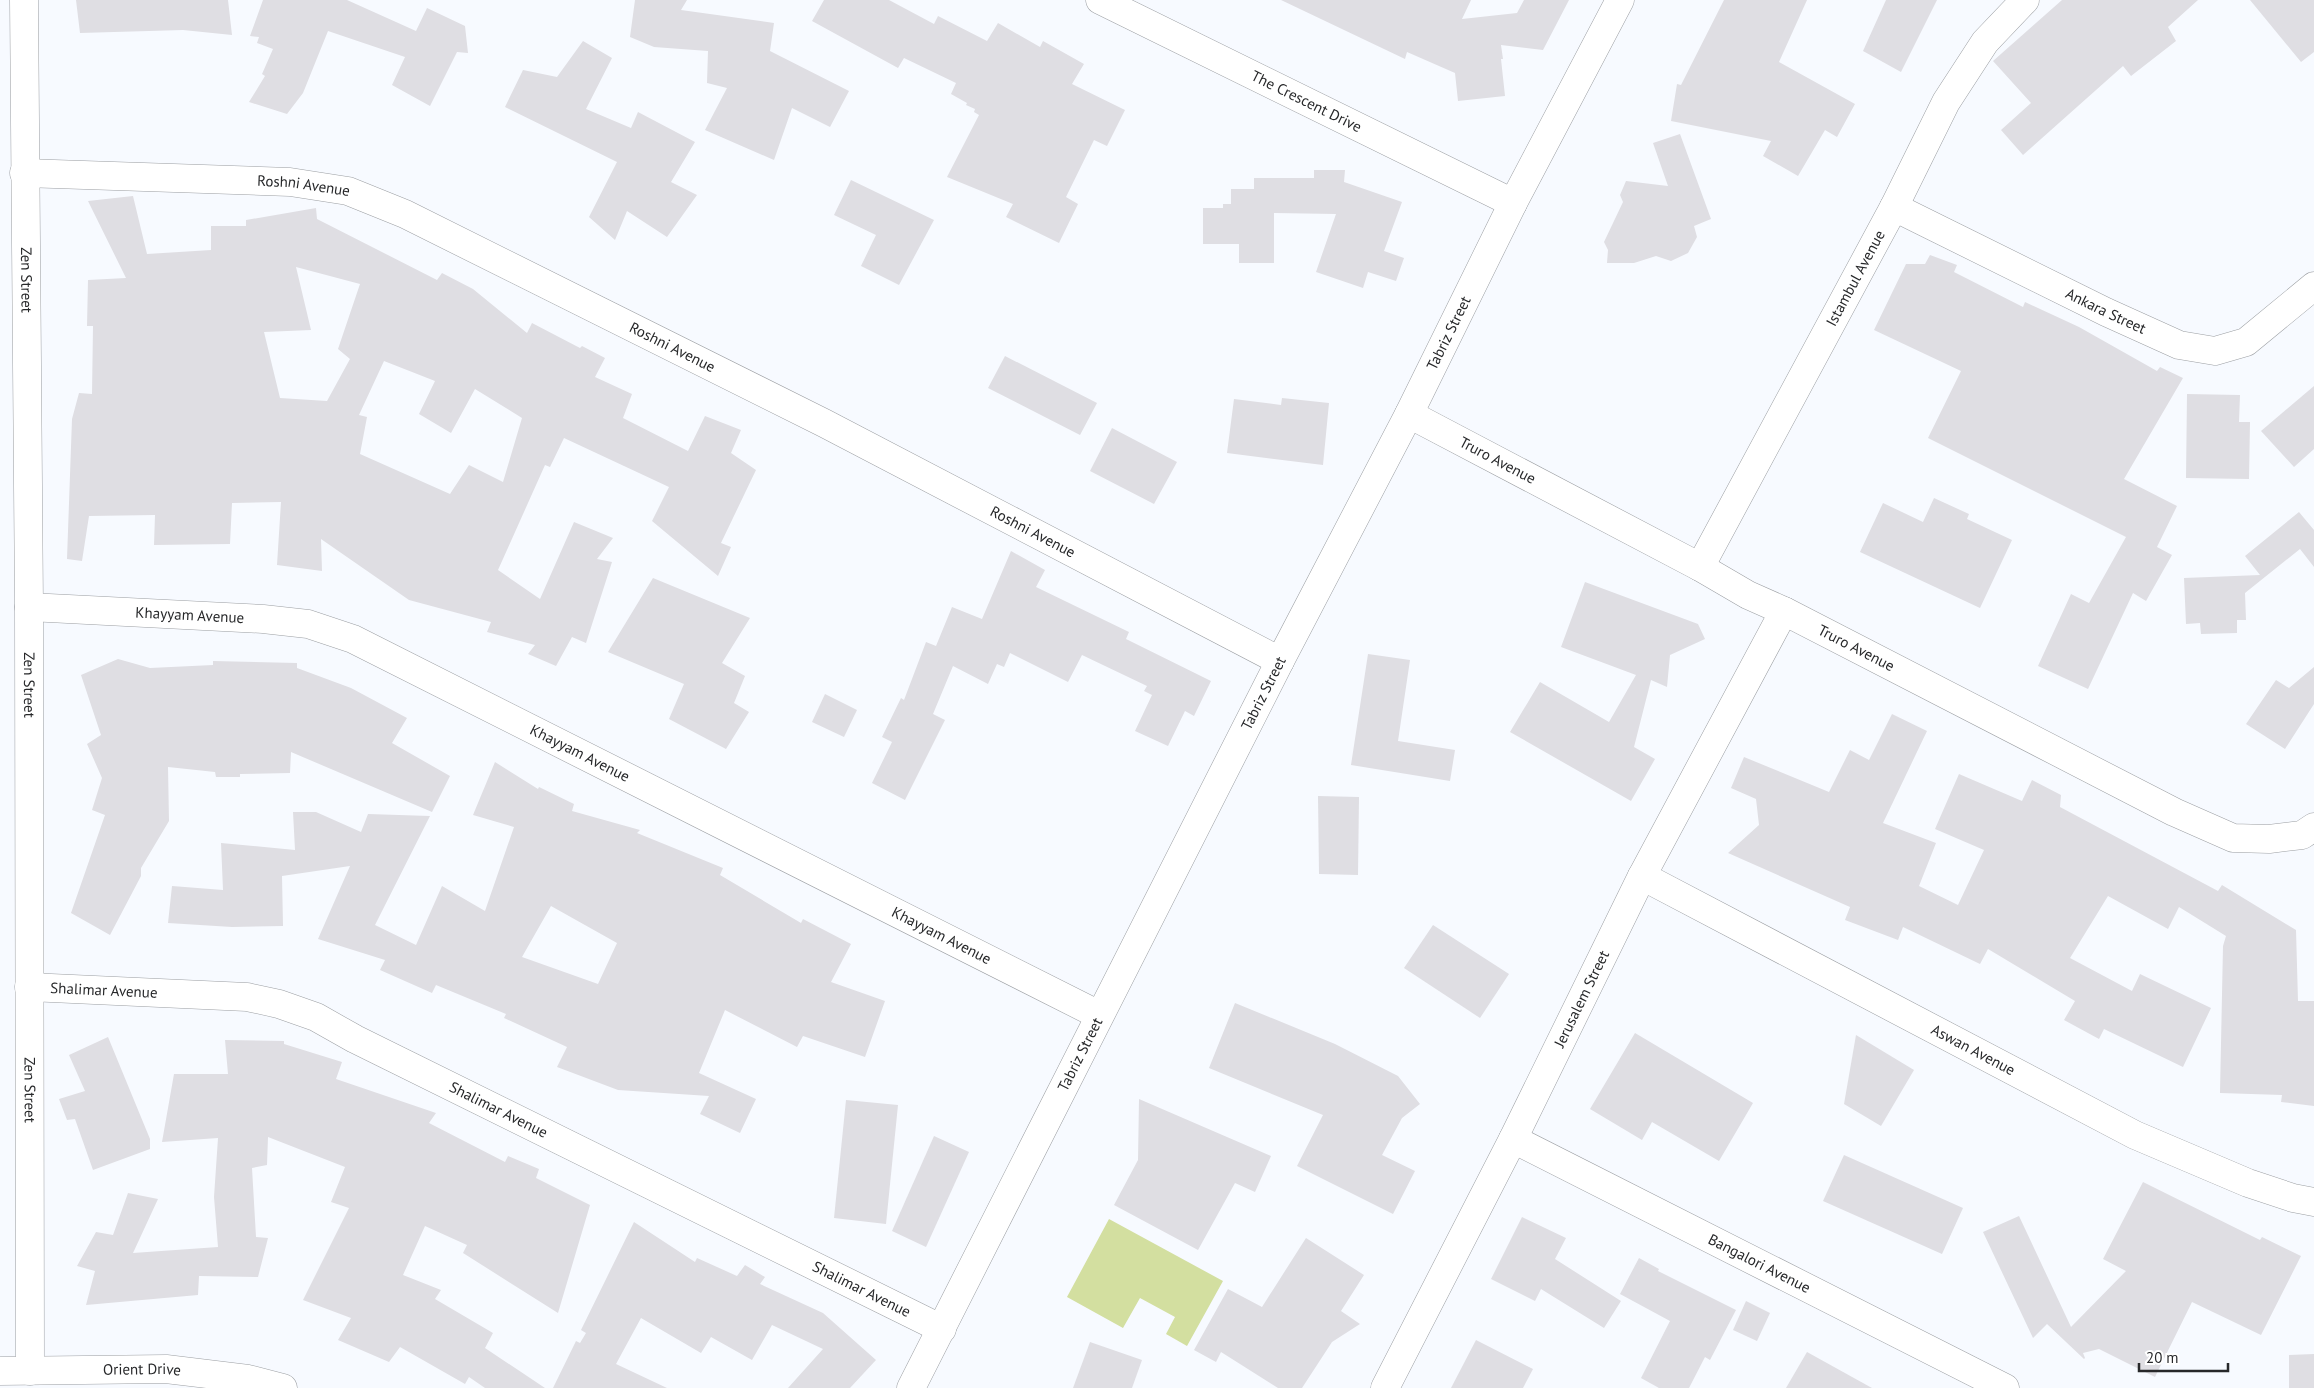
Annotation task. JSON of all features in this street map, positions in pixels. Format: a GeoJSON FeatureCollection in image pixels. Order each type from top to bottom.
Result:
{"type":"FeatureCollection","features":[{"type":"Feature","properties":{"kind":"street","name":"Zen Street"},"geometry":{"type":"LineString","coordinates":[[24,0],[29,607],[30,1371]]}},
{"type":"Feature","properties":{"kind":"street","name":"The Crescent Drive"},"geometry":{"type":"LineString","coordinates":[[1100,0],[1513,203]]}},
{"type":"Feature","properties":{"kind":"street","name":"Tabriz Street"},"geometry":{"type":"LineString","coordinates":[[911,1388],[1099,1015],[1409,414],[1513,203],[1620,0]]}},
{"type":"Feature","properties":{"kind":"street","name":"Istambul Avenue"},"geometry":{"type":"LineString","coordinates":[[1700,567],[1894,207],[1946,102],[1985,42],[2025,0]]}},
{"type":"Feature","properties":{"kind":"street","name":"Roshni Avenue"},"geometry":{"type":"LineString","coordinates":[[24,173],[290,182],[348,191],[405,214],[815,418],[1280,661]]}},
{"type":"Feature","properties":{"kind":"street","name":"Ankara Street"},"geometry":{"type":"LineString","coordinates":[[1894,207],[2106,312],[2179,345],[2214,351],[2246,342],[2314,286]]}},
{"type":"Feature","properties":{"kind":"street","name":"Truro Avenue"},"geometry":{"type":"LineString","coordinates":[[1409,414],[1700,567],[1748,595],[1784,611],[2099,774],[2233,838],[2270,839],[2302,835],[2314,827]]}},
{"type":"Feature","properties":{"kind":"street","name":"Khayyam Avenue"},"geometry":{"type":"LineString","coordinates":[[29,607],[263,619],[308,624],[353,639],[1099,1015]]}},
{"type":"Feature","properties":{"kind":"street","name":"Jerusalem Street"},"geometry":{"type":"LineString","coordinates":[[1385,1388],[1513,1139],[1642,876],[1784,611]]}},
{"type":"Feature","properties":{"kind":"street","name":"Aswan Avenue"},"geometry":{"type":"LineString","coordinates":[[1642,876],[2135,1135],[2248,1183],[2293,1198],[2314,1202]]}},
{"type":"Feature","properties":{"kind":"street","name":"Shalimar Avenue"},"geometry":{"type":"LineString","coordinates":[[29,987],[247,997],[316,1017],[355,1039],[942,1329]]}},
{"type":"Feature","properties":{"kind":"street","name":"Bangalori Avenue"},"geometry":{"type":"LineString","coordinates":[[1513,1139],[2005,1388]]}},
{"type":"Feature","properties":{"kind":"street","name":"Orient Drive"},"geometry":{"type":"LineString","coordinates":[[0,1371],[166,1369],[248,1379],[283,1388]]}},
{"type":"Feature","properties":{"kind":"green space"},"geometry":{"type":"Polygon","coordinates":[[[1109,1219],[1223,1281],[1187,1346],[1166,1334],[1175,1317],[1140,1298],[1123,1328],[1067,1297],[1109,1219]]]}},
{"type":"Feature","properties":{"kind":"building"},"geometry":{"type":"Polygon","coordinates":[[[76,0],[228,0],[232,35],[183,30],[80,33],[76,0]]]}},
{"type":"Feature","properties":{"kind":"building"},"geometry":{"type":"Polygon","coordinates":[[[263,0],[347,0],[416,31],[427,8],[465,26],[468,53],[457,52],[430,106],[392,85],[405,57],[328,31],[303,93],[287,114],[249,102],[265,76],[262,74],[273,49],[257,43],[259,37],[250,36],[263,0]]]}},
{"type":"Feature","properties":{"kind":"building"},"geometry":{"type":"Polygon","coordinates":[[[635,0],[687,0],[681,10],[774,23],[770,51],[849,91],[830,127],[792,108],[774,160],[705,130],[727,88],[707,83],[708,51],[654,47],[630,37],[635,0]]]}},
{"type":"Feature","properties":{"kind":"building"},"geometry":{"type":"Polygon","coordinates":[[[824,0],[889,0],[934,24],[938,16],[987,41],[998,23],[1040,47],[1043,41],[1084,64],[1072,84],[1125,110],[1107,146],[1094,140],[1066,197],[1078,204],[1059,243],[1006,217],[1013,204],[947,177],[979,115],[974,112],[975,109],[966,105],[967,103],[951,94],[956,83],[904,58],[898,68],[812,21],[824,0]]]}},
{"type":"Feature","properties":{"kind":"building"},"geometry":{"type":"Polygon","coordinates":[[[1281,0],[1471,0],[1462,19],[1517,13],[1524,0],[1569,0],[1543,50],[1501,45],[1505,96],[1458,101],[1455,73],[1407,52],[1405,59],[1281,0]]]}},
{"type":"Feature","properties":{"kind":"building"},"geometry":{"type":"Polygon","coordinates":[[[1724,0],[1807,0],[1779,62],[1855,104],[1837,137],[1825,130],[1798,176],[1763,156],[1771,141],[1671,121],[1677,84],[1681,85],[1724,0]]]}},
{"type":"Feature","properties":{"kind":"building"},"geometry":{"type":"Polygon","coordinates":[[[1886,0],[1937,0],[1901,72],[1863,51],[1886,0]]]}},
{"type":"Feature","properties":{"kind":"building"},"geometry":{"type":"Polygon","coordinates":[[[2062,0],[2198,0],[2168,27],[2176,41],[2131,76],[2123,66],[2023,155],[2001,130],[2031,103],[1993,61],[2062,0]]]}},
{"type":"Feature","properties":{"kind":"building"},"geometry":{"type":"Polygon","coordinates":[[[2250,0],[2314,0],[2314,52],[2301,62],[2250,0]]]}},
{"type":"Feature","properties":{"kind":"building"},"geometry":{"type":"Polygon","coordinates":[[[583,41],[612,58],[586,109],[631,128],[638,112],[695,142],[671,182],[697,195],[667,237],[627,211],[615,240],[589,217],[617,162],[505,107],[523,70],[557,77],[583,41]]]}},
{"type":"Feature","properties":{"kind":"building"},"geometry":{"type":"Polygon","coordinates":[[[1680,134],[1711,219],[1694,226],[1697,237],[1688,253],[1671,261],[1656,256],[1634,263],[1607,263],[1608,250],[1604,242],[1623,202],[1620,195],[1626,181],[1668,186],[1653,143],[1680,134]]]}},
{"type":"Feature","properties":{"kind":"building"},"geometry":{"type":"Polygon","coordinates":[[[1314,170],[1345,170],[1344,182],[1402,202],[1384,251],[1404,258],[1396,281],[1368,272],[1363,288],[1316,272],[1336,214],[1274,213],[1274,263],[1239,263],[1239,244],[1203,244],[1203,208],[1223,208],[1223,204],[1231,204],[1231,189],[1254,189],[1254,178],[1314,178],[1314,170]]]}},
{"type":"Feature","properties":{"kind":"building"},"geometry":{"type":"Polygon","coordinates":[[[851,180],[934,220],[899,285],[861,266],[876,235],[834,215],[851,180]]]}},
{"type":"Feature","properties":{"kind":"building"},"geometry":{"type":"Polygon","coordinates":[[[133,196],[147,254],[211,250],[211,226],[246,226],[246,220],[316,208],[317,219],[437,280],[442,273],[473,289],[527,333],[532,323],[580,348],[582,346],[605,358],[595,377],[632,394],[623,418],[688,451],[705,416],[741,430],[731,453],[756,470],[721,543],[731,547],[718,576],[652,521],[669,487],[564,438],[550,467],[545,465],[498,570],[540,599],[574,522],[613,538],[597,559],[612,562],[586,643],[572,637],[556,666],[528,654],[535,645],[487,632],[491,622],[409,600],[321,539],[322,571],[277,565],[281,502],[232,503],[230,544],[154,545],[155,515],[89,516],[82,561],[67,559],[72,419],[79,393],[92,394],[93,326],[87,326],[88,280],[126,278],[88,201],[133,196]],[[296,267],[311,330],[264,332],[280,398],[327,401],[350,359],[338,349],[360,284],[296,267]],[[384,361],[359,415],[367,417],[360,454],[450,494],[469,465],[503,482],[522,418],[475,389],[451,433],[419,414],[435,381],[384,361]]]}},
{"type":"Feature","properties":{"kind":"building"},"geometry":{"type":"Polygon","coordinates":[[[1930,255],[1957,265],[1954,272],[2023,307],[2025,302],[2079,327],[2157,371],[2160,367],[2183,378],[2124,479],[2177,506],[2157,547],[2172,555],[2146,601],[2133,593],[2088,689],[2038,666],[2071,594],[2089,603],[2126,537],[1928,438],[1961,371],[1874,330],[1906,264],[1925,264],[1930,255]]]}},
{"type":"Feature","properties":{"kind":"building"},"geometry":{"type":"Polygon","coordinates":[[[1005,356],[1097,403],[1080,435],[988,388],[1005,356]]]}},
{"type":"Feature","properties":{"kind":"building"},"geometry":{"type":"Polygon","coordinates":[[[2314,386],[2314,449],[2294,467],[2261,431],[2314,386]]]}},
{"type":"Feature","properties":{"kind":"building"},"geometry":{"type":"Polygon","coordinates":[[[2187,394],[2240,395],[2239,422],[2250,422],[2249,479],[2186,478],[2187,394]]]}},
{"type":"Feature","properties":{"kind":"building"},"geometry":{"type":"Polygon","coordinates":[[[1282,398],[1329,403],[1323,465],[1227,453],[1234,399],[1281,405],[1282,398]]]}},
{"type":"Feature","properties":{"kind":"building"},"geometry":{"type":"Polygon","coordinates":[[[1112,428],[1177,462],[1154,504],[1090,471],[1112,428]]]}},
{"type":"Feature","properties":{"kind":"building"},"geometry":{"type":"Polygon","coordinates":[[[1934,498],[1969,514],[1967,519],[2012,540],[1980,608],[1860,552],[1883,503],[1923,522],[1934,498]]]}},
{"type":"Feature","properties":{"kind":"building"},"geometry":{"type":"Polygon","coordinates":[[[2299,512],[2314,530],[2314,567],[2300,549],[2245,593],[2246,620],[2237,620],[2237,633],[2201,634],[2200,623],[2186,624],[2184,578],[2260,575],[2245,556],[2299,512]]]}},
{"type":"Feature","properties":{"kind":"building"},"geometry":{"type":"Polygon","coordinates":[[[1011,551],[1045,570],[1036,587],[1129,632],[1126,639],[1211,681],[1194,716],[1185,711],[1168,746],[1135,731],[1152,695],[1144,691],[1147,686],[1082,655],[1068,682],[1010,653],[1004,667],[997,664],[988,684],[953,666],[933,714],[945,720],[905,800],[872,783],[892,742],[882,737],[901,698],[904,700],[926,642],[936,646],[952,607],[982,619],[1011,551]]]}},
{"type":"Feature","properties":{"kind":"building"},"geometry":{"type":"Polygon","coordinates":[[[653,578],[750,618],[722,663],[745,676],[734,703],[749,712],[726,749],[669,719],[684,684],[608,652],[653,578]]]}},
{"type":"Feature","properties":{"kind":"building"},"geometry":{"type":"Polygon","coordinates":[[[1585,582],[1698,624],[1705,639],[1670,655],[1667,687],[1651,680],[1634,747],[1655,759],[1631,801],[1510,732],[1540,682],[1609,722],[1636,675],[1561,647],[1585,582]]]}},
{"type":"Feature","properties":{"kind":"building"},"geometry":{"type":"Polygon","coordinates":[[[1368,654],[1410,660],[1398,741],[1455,750],[1450,781],[1351,765],[1368,654]]]}},
{"type":"Feature","properties":{"kind":"building"},"geometry":{"type":"Polygon","coordinates":[[[118,659],[150,668],[213,665],[213,661],[297,663],[297,668],[351,688],[407,718],[392,743],[450,776],[432,812],[291,752],[290,773],[240,774],[240,777],[216,777],[215,772],[168,767],[169,821],[141,868],[141,876],[110,935],[71,913],[105,815],[92,810],[102,778],[87,744],[101,735],[81,675],[118,659]]]}},
{"type":"Feature","properties":{"kind":"building"},"geometry":{"type":"Polygon","coordinates":[[[2314,667],[2314,704],[2285,749],[2246,724],[2276,680],[2289,688],[2314,667]]]}},
{"type":"Feature","properties":{"kind":"building"},"geometry":{"type":"Polygon","coordinates":[[[825,694],[857,710],[844,737],[812,722],[825,694]]]}},
{"type":"Feature","properties":{"kind":"building"},"geometry":{"type":"Polygon","coordinates":[[[1892,714],[1927,731],[1883,823],[1936,843],[1919,886],[1958,905],[1984,850],[1935,829],[1959,774],[2022,801],[2032,780],[2061,795],[2060,807],[2218,891],[2222,885],[2296,930],[2298,1001],[2314,1001],[2314,1106],[2281,1102],[2282,1095],[2220,1093],[2223,946],[2226,936],[2179,907],[2168,929],[2108,896],[2070,958],[2132,991],[2140,974],[2211,1008],[2183,1067],[2104,1029],[2099,1039],[2064,1020],[2075,1001],[1988,949],[1980,964],[1903,927],[1898,940],[1845,920],[1850,907],[1728,853],[1759,825],[1756,799],[1731,788],[1744,757],[1829,792],[1850,750],[1869,760],[1892,714]]]}},
{"type":"Feature","properties":{"kind":"building"},"geometry":{"type":"Polygon","coordinates":[[[495,762],[538,789],[539,787],[574,804],[572,811],[640,830],[637,833],[723,868],[720,875],[801,923],[803,919],[851,944],[831,982],[885,1001],[865,1057],[803,1036],[797,1047],[725,1010],[699,1073],[756,1099],[740,1133],[700,1114],[709,1096],[618,1090],[557,1067],[567,1047],[504,1018],[506,1014],[436,985],[432,993],[380,970],[385,960],[318,939],[350,866],[282,876],[283,926],[232,927],[168,923],[172,886],[223,890],[221,843],[295,850],[293,812],[316,812],[361,832],[368,814],[430,816],[375,925],[416,945],[442,886],[485,911],[514,827],[473,815],[495,762]],[[551,906],[522,957],[598,984],[617,943],[551,906]]]}},
{"type":"Feature","properties":{"kind":"building"},"geometry":{"type":"Polygon","coordinates":[[[1318,796],[1359,797],[1358,875],[1319,874],[1318,796]]]}},
{"type":"Feature","properties":{"kind":"building"},"geometry":{"type":"Polygon","coordinates":[[[1433,925],[1509,974],[1480,1018],[1404,968],[1433,925]]]}},
{"type":"Feature","properties":{"kind":"building"},"geometry":{"type":"Polygon","coordinates":[[[1235,1003],[1335,1044],[1398,1076],[1420,1104],[1402,1118],[1382,1155],[1415,1171],[1393,1214],[1297,1166],[1323,1115],[1209,1068],[1235,1003]]]}},
{"type":"Feature","properties":{"kind":"building"},"geometry":{"type":"Polygon","coordinates":[[[1635,1033],[1753,1103],[1719,1161],[1652,1122],[1642,1140],[1590,1109],[1635,1033]]]}},
{"type":"Feature","properties":{"kind":"building"},"geometry":{"type":"Polygon","coordinates":[[[1856,1035],[1914,1070],[1881,1126],[1844,1104],[1856,1035]]]}},
{"type":"Feature","properties":{"kind":"building"},"geometry":{"type":"Polygon","coordinates":[[[108,1037],[150,1139],[150,1149],[93,1170],[75,1119],[67,1120],[59,1099],[85,1091],[69,1055],[108,1037]]]}},
{"type":"Feature","properties":{"kind":"building"},"geometry":{"type":"Polygon","coordinates":[[[225,1040],[284,1041],[284,1044],[342,1062],[336,1079],[436,1113],[429,1123],[505,1162],[508,1156],[539,1169],[536,1178],[590,1205],[558,1313],[463,1253],[467,1245],[425,1226],[403,1275],[441,1290],[435,1299],[493,1333],[485,1348],[545,1388],[485,1388],[469,1377],[465,1384],[400,1347],[389,1362],[338,1340],[351,1318],[303,1300],[349,1208],[331,1202],[345,1167],[268,1137],[267,1165],[252,1168],[256,1237],[268,1238],[258,1277],[199,1276],[198,1295],[86,1305],[95,1271],[77,1266],[96,1232],[113,1235],[128,1193],[158,1199],[133,1253],[218,1247],[214,1197],[218,1138],[162,1142],[174,1074],[228,1074],[225,1040]]]}},
{"type":"Feature","properties":{"kind":"building"},"geometry":{"type":"Polygon","coordinates":[[[1139,1099],[1271,1156],[1255,1192],[1235,1183],[1198,1250],[1114,1205],[1138,1160],[1139,1099]]]}},
{"type":"Feature","properties":{"kind":"building"},"geometry":{"type":"Polygon","coordinates":[[[846,1100],[898,1105],[886,1224],[834,1218],[846,1100]]]}},
{"type":"Feature","properties":{"kind":"building"},"geometry":{"type":"Polygon","coordinates":[[[934,1136],[969,1152],[926,1247],[892,1231],[934,1136]]]}},
{"type":"Feature","properties":{"kind":"building"},"geometry":{"type":"Polygon","coordinates":[[[1844,1155],[1963,1208],[1942,1254],[1823,1201],[1844,1155]]]}},
{"type":"Feature","properties":{"kind":"building"},"geometry":{"type":"Polygon","coordinates":[[[2143,1182],[2260,1240],[2262,1237],[2301,1256],[2261,1335],[2192,1302],[2155,1377],[2099,1349],[2083,1353],[2084,1359],[2047,1324],[2033,1338],[1983,1232],[2019,1216],[2071,1327],[2126,1271],[2103,1259],[2143,1182]]]}},
{"type":"Feature","properties":{"kind":"building"},"geometry":{"type":"Polygon","coordinates":[[[1522,1217],[1566,1238],[1555,1259],[1621,1301],[1604,1328],[1541,1289],[1535,1301],[1491,1279],[1522,1217]]]}},
{"type":"Feature","properties":{"kind":"building"},"geometry":{"type":"Polygon","coordinates":[[[634,1222],[695,1262],[697,1258],[737,1276],[745,1265],[765,1277],[760,1284],[823,1313],[876,1360],[850,1388],[788,1388],[823,1349],[772,1325],[752,1360],[711,1337],[701,1353],[641,1318],[616,1364],[667,1388],[553,1388],[576,1341],[580,1343],[586,1333],[581,1330],[634,1222]]]}},
{"type":"Feature","properties":{"kind":"building"},"geometry":{"type":"Polygon","coordinates":[[[1306,1238],[1364,1275],[1341,1311],[1360,1324],[1332,1342],[1302,1388],[1278,1388],[1221,1352],[1216,1362],[1194,1350],[1228,1289],[1262,1307],[1306,1238]]]}},
{"type":"Feature","properties":{"kind":"building"},"geometry":{"type":"Polygon","coordinates":[[[1639,1258],[1659,1269],[1658,1271],[1736,1310],[1710,1360],[1705,1357],[1689,1388],[1659,1388],[1641,1378],[1670,1321],[1620,1294],[1639,1258]]]}},
{"type":"Feature","properties":{"kind":"building"},"geometry":{"type":"Polygon","coordinates":[[[1746,1301],[1770,1313],[1757,1341],[1733,1330],[1746,1301]]]}},
{"type":"Feature","properties":{"kind":"building"},"geometry":{"type":"Polygon","coordinates":[[[1476,1340],[1533,1369],[1523,1388],[1451,1388],[1476,1340]]]}},
{"type":"Feature","properties":{"kind":"building"},"geometry":{"type":"Polygon","coordinates":[[[1090,1342],[1142,1360],[1132,1388],[1073,1388],[1090,1342]]]}},
{"type":"Feature","properties":{"kind":"building"},"geometry":{"type":"Polygon","coordinates":[[[1807,1352],[1872,1388],[1786,1388],[1807,1352]]]}},
{"type":"Feature","properties":{"kind":"building"},"geometry":{"type":"Polygon","coordinates":[[[2314,1354],[2314,1388],[2289,1388],[2289,1355],[2314,1354]]]}}]}
